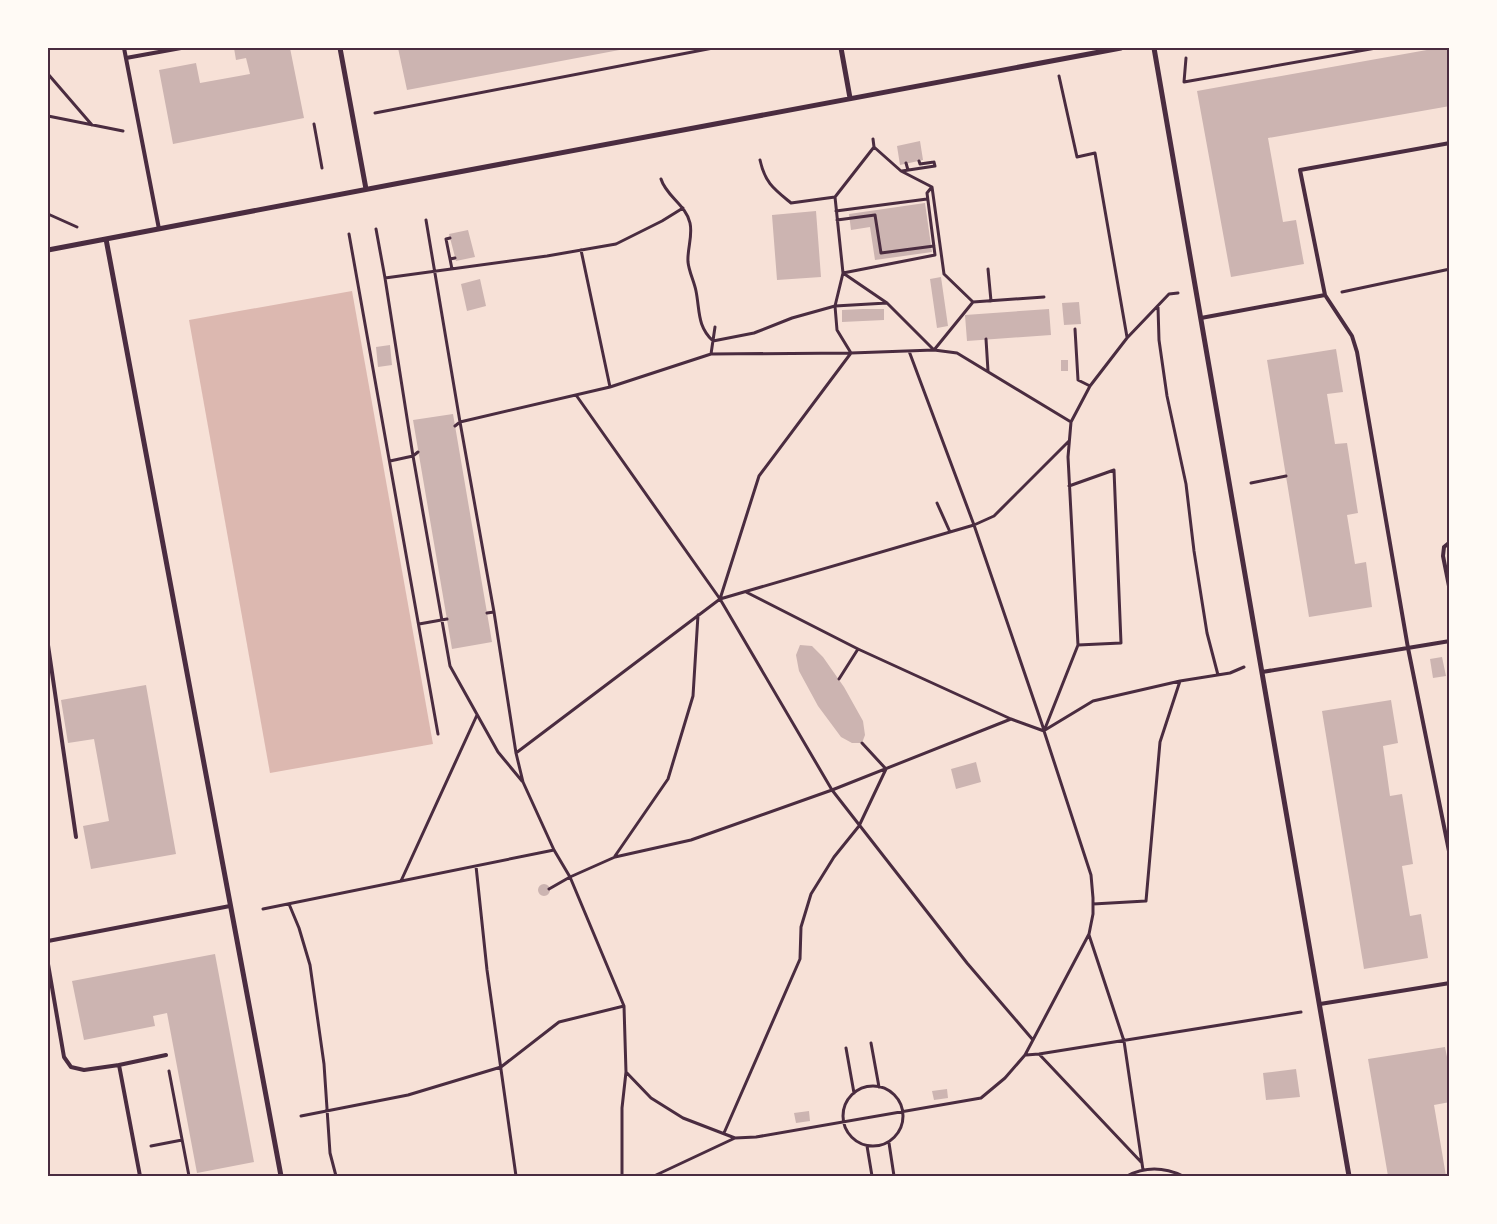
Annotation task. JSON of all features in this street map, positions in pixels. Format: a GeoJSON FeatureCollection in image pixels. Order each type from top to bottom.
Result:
{"type":"FeatureCollection","features":[{"type":"Feature","properties":{"kind":"street"},"geometry":{"type":"LineString","coordinates":[[340,48],[366,189]]}},
{"type":"Feature","properties":{"kind":"street"},"geometry":{"type":"LineString","coordinates":[[841,48],[850,98]]}},
{"type":"Feature","properties":{"kind":"street"},"geometry":{"type":"LineString","coordinates":[[48,250],[1121,48]]}},
{"type":"Feature","properties":{"kind":"street"},"geometry":{"type":"LineString","coordinates":[[1154,48],[1349,1176]]}},
{"type":"Feature","properties":{"kind":"street"},"geometry":{"type":"LineString","coordinates":[[106,240],[281,1176]]}},
{"type":"Feature","properties":{"kind":"lane"},"geometry":{"type":"LineString","coordinates":[[124,48],[159,229]]}},
{"type":"Feature","properties":{"kind":"lane"},"geometry":{"type":"LineString","coordinates":[[126,58],[181,48]]}},
{"type":"Feature","properties":{"kind":"lane"},"geometry":{"type":"LineString","coordinates":[[1450,143],[1300,170],[1324,295],[1352,336],[1357,352],[1408,648],[1450,856]]}},
{"type":"Feature","properties":{"kind":"lane"},"geometry":{"type":"LineString","coordinates":[[1201,318],[1324,295]]}},
{"type":"Feature","properties":{"kind":"lane"},"geometry":{"type":"LineString","coordinates":[[1450,542],[1444,547],[1443,556],[1450,591]]}},
{"type":"Feature","properties":{"kind":"lane"},"geometry":{"type":"LineString","coordinates":[[1262,672],[1450,641]]}},
{"type":"Feature","properties":{"kind":"lane"},"geometry":{"type":"LineString","coordinates":[[48,645],[76,837]]}},
{"type":"Feature","properties":{"kind":"lane"},"geometry":{"type":"LineString","coordinates":[[48,941],[230,906]]}},
{"type":"Feature","properties":{"kind":"lane"},"geometry":{"type":"LineString","coordinates":[[48,964],[64,1057],[71,1067],[84,1070],[166,1055]]}},
{"type":"Feature","properties":{"kind":"lane"},"geometry":{"type":"LineString","coordinates":[[1320,1004],[1450,983]]}},
{"type":"Feature","properties":{"kind":"lane"},"geometry":{"type":"LineString","coordinates":[[119,1064],[140,1176]]}},
{"type":"Feature","properties":{"kind":"path"},"geometry":{"type":"LineString","coordinates":[[375,113],[713,48]]}},
{"type":"Feature","properties":{"kind":"path"},"geometry":{"type":"LineString","coordinates":[[1186,58],[1184,82],[1376,48]]}},
{"type":"Feature","properties":{"kind":"path"},"geometry":{"type":"LineString","coordinates":[[1055,60],[1077,157],[1095,153],[1127,338]]}},
{"type":"Feature","properties":{"kind":"path"},"geometry":{"type":"LineString","coordinates":[[48,74],[93,125]]}},
{"type":"Feature","properties":{"kind":"path"},"geometry":{"type":"LineString","coordinates":[[48,116],[141,135]]}},
{"type":"Feature","properties":{"kind":"path"},"geometry":{"type":"LineString","coordinates":[[314,124],[322,168]]}},
{"type":"Feature","properties":{"kind":"path"},"geometry":{"type":"LineString","coordinates":[[873,139],[874,147],[901,171],[932,187]]}},
{"type":"Feature","properties":{"kind":"path"},"geometry":{"type":"LineString","coordinates":[[852,353],[837,330],[834,306],[843,273],[835,197],[874,147]]}},
{"type":"Feature","properties":{"kind":"path"},"geometry":{"type":"LineString","coordinates":[[760,160],[763,174],[772,187],[791,203],[835,197]]}},
{"type":"Feature","properties":{"kind":"path"},"geometry":{"type":"LineString","coordinates":[[901,171],[935,166],[934,162],[920,164],[919,161]]}},
{"type":"Feature","properties":{"kind":"path"},"geometry":{"type":"LineString","coordinates":[[906,163],[908,170]]}},
{"type":"Feature","properties":{"kind":"path"},"geometry":{"type":"LineString","coordinates":[[661,179],[663,187],[683,208],[690,221],[691,236],[688,261],[696,292],[698,315],[705,334],[713,341]]}},
{"type":"Feature","properties":{"kind":"path"},"geometry":{"type":"LineString","coordinates":[[843,273],[935,256],[927,193],[932,187]]}},
{"type":"Feature","properties":{"kind":"path"},"geometry":{"type":"LineString","coordinates":[[932,187],[944,274],[973,302],[1044,297]]}},
{"type":"Feature","properties":{"kind":"path"},"geometry":{"type":"LineString","coordinates":[[836,211],[928,199]]}},
{"type":"Feature","properties":{"kind":"path"},"geometry":{"type":"LineString","coordinates":[[385,278],[547,256],[616,244],[662,221],[683,208]]}},
{"type":"Feature","properties":{"kind":"path"},"geometry":{"type":"LineString","coordinates":[[48,214],[78,228]]}},
{"type":"Feature","properties":{"kind":"path"},"geometry":{"type":"LineString","coordinates":[[838,220],[875,215],[881,253],[934,246]]}},
{"type":"Feature","properties":{"kind":"path"},"geometry":{"type":"LineString","coordinates":[[426,220],[494,612],[516,753],[523,782],[554,850],[570,877],[624,1006],[626,1072],[622,1108],[622,1176]]}},
{"type":"Feature","properties":{"kind":"path"},"geometry":{"type":"LineString","coordinates":[[376,229],[450,666],[498,752],[523,782]]}},
{"type":"Feature","properties":{"kind":"path"},"geometry":{"type":"LineString","coordinates":[[349,234],[438,734]]}},
{"type":"Feature","properties":{"kind":"path"},"geometry":{"type":"LineString","coordinates":[[450,238],[446,240],[452,269]]}},
{"type":"Feature","properties":{"kind":"path"},"geometry":{"type":"LineString","coordinates":[[581,250],[610,387]]}},
{"type":"Feature","properties":{"kind":"path"},"geometry":{"type":"LineString","coordinates":[[450,259],[455,258]]}},
{"type":"Feature","properties":{"kind":"path"},"geometry":{"type":"LineString","coordinates":[[988,269],[991,301]]}},
{"type":"Feature","properties":{"kind":"path"},"geometry":{"type":"LineString","coordinates":[[1324,295],[1450,269]]}},
{"type":"Feature","properties":{"kind":"path"},"geometry":{"type":"LineString","coordinates":[[843,273],[887,303],[934,350]]}},
{"type":"Feature","properties":{"kind":"path"},"geometry":{"type":"LineString","coordinates":[[1044,731],[1078,645],[1068,457],[1071,422],[1090,386],[1127,338],[1169,294],[1178,293]]}},
{"type":"Feature","properties":{"kind":"path"},"geometry":{"type":"LineString","coordinates":[[934,350],[973,302]]}},
{"type":"Feature","properties":{"kind":"path"},"geometry":{"type":"LineString","coordinates":[[713,341],[754,333],[792,318],[834,306],[887,303]]}},
{"type":"Feature","properties":{"kind":"path"},"geometry":{"type":"LineString","coordinates":[[1158,307],[1159,340],[1167,396],[1186,484],[1207,632],[1218,675]]}},
{"type":"Feature","properties":{"kind":"path"},"geometry":{"type":"LineString","coordinates":[[711,354],[715,327]]}},
{"type":"Feature","properties":{"kind":"path"},"geometry":{"type":"LineString","coordinates":[[1075,329],[1078,380],[1090,386]]}},
{"type":"Feature","properties":{"kind":"path"},"geometry":{"type":"LineString","coordinates":[[986,339],[988,372]]}},
{"type":"Feature","properties":{"kind":"path"},"geometry":{"type":"LineString","coordinates":[[455,426],[460,422],[610,387],[711,354],[852,353],[934,350],[957,353],[1071,422]]}},
{"type":"Feature","properties":{"kind":"path"},"geometry":{"type":"LineString","coordinates":[[654,1176],[735,1138],[756,1137],[981,1098],[1005,1078],[1025,1055],[1089,934],[1094,914],[1091,875],[974,525],[910,351]]}},
{"type":"Feature","properties":{"kind":"path"},"geometry":{"type":"LineString","coordinates":[[720,599],[759,476],[852,353]]}},
{"type":"Feature","properties":{"kind":"path"},"geometry":{"type":"LineString","coordinates":[[576,395],[720,599],[832,790],[967,964],[1032,1040]]}},
{"type":"Feature","properties":{"kind":"path"},"geometry":{"type":"LineString","coordinates":[[516,753],[720,599],[974,525],[994,516],[1069,441]]}},
{"type":"Feature","properties":{"kind":"path"},"geometry":{"type":"LineString","coordinates":[[390,461],[413,456],[418,452]]}},
{"type":"Feature","properties":{"kind":"path"},"geometry":{"type":"LineString","coordinates":[[1069,486],[1114,470],[1121,643],[1078,645]]}},
{"type":"Feature","properties":{"kind":"path"},"geometry":{"type":"LineString","coordinates":[[1252,482],[1286,476]]}},
{"type":"Feature","properties":{"kind":"path"},"geometry":{"type":"LineString","coordinates":[[937,503],[950,532]]}},
{"type":"Feature","properties":{"kind":"path"},"geometry":{"type":"LineString","coordinates":[[745,592],[858,649],[1044,731]]}},
{"type":"Feature","properties":{"kind":"path"},"geometry":{"type":"LineString","coordinates":[[487,613],[494,612]]}},
{"type":"Feature","properties":{"kind":"path"},"geometry":{"type":"LineString","coordinates":[[615,857],[668,779],[693,696],[698,615]]}},
{"type":"Feature","properties":{"kind":"path"},"geometry":{"type":"LineString","coordinates":[[419,624],[447,619]]}},
{"type":"Feature","properties":{"kind":"path"},"geometry":{"type":"LineString","coordinates":[[839,679],[858,649]]}},
{"type":"Feature","properties":{"kind":"path"},"geometry":{"type":"LineString","coordinates":[[1044,731],[1093,701],[1180,681],[1230,673],[1244,667]]}},
{"type":"Feature","properties":{"kind":"path"},"geometry":{"type":"LineString","coordinates":[[1094,904],[1146,901],[1160,742],[1180,681]]}},
{"type":"Feature","properties":{"kind":"path"},"geometry":{"type":"LineString","coordinates":[[402,881],[478,715]]}},
{"type":"Feature","properties":{"kind":"path"},"geometry":{"type":"LineString","coordinates":[[550,889],[570,877],[615,857],[691,840],[832,790],[1011,718]]}},
{"type":"Feature","properties":{"kind":"path"},"geometry":{"type":"LineString","coordinates":[[862,742],[886,769]]}},
{"type":"Feature","properties":{"kind":"path"},"geometry":{"type":"LineString","coordinates":[[724,1133],[800,959],[802,927],[811,894],[834,857],[859,826],[886,769]]}},
{"type":"Feature","properties":{"kind":"path"},"geometry":{"type":"LineString","coordinates":[[263,909],[554,850]]}},
{"type":"Feature","properties":{"kind":"path"},"geometry":{"type":"LineString","coordinates":[[476,866],[487,970],[516,1176]]}},
{"type":"Feature","properties":{"kind":"path"},"geometry":{"type":"LineString","coordinates":[[289,904],[299,928],[310,965],[322,1046],[330,1153],[336,1176]]}},
{"type":"Feature","properties":{"kind":"path"},"geometry":{"type":"LineString","coordinates":[[1089,934],[1124,1041],[1143,1170]]}},
{"type":"Feature","properties":{"kind":"path"},"geometry":{"type":"LineString","coordinates":[[301,1116],[408,1095],[501,1067],[559,1022],[624,1006]]}},
{"type":"Feature","properties":{"kind":"path"},"geometry":{"type":"LineString","coordinates":[[1025,1055],[1301,1012]]}},
{"type":"Feature","properties":{"kind":"path"},"geometry":{"type":"LineString","coordinates":[[871,1043],[879,1087]]}},
{"type":"Feature","properties":{"kind":"path"},"geometry":{"type":"LineString","coordinates":[[846,1048],[854,1093]]}},
{"type":"Feature","properties":{"kind":"path"},"geometry":{"type":"LineString","coordinates":[[1039,1054],[1142,1163]]}},
{"type":"Feature","properties":{"kind":"path"},"geometry":{"type":"LineString","coordinates":[[166,1055],[189,1176]]}},
{"type":"Feature","properties":{"kind":"path"},"geometry":{"type":"LineString","coordinates":[[626,1072],[651,1098],[683,1118],[735,1138]]}},
{"type":"Feature","properties":{"kind":"path"},"geometry":{"type":"LineString","coordinates":[[868,1086],[879,1087],[889,1090],[897,1097],[903,1112],[903,1122],[900,1132],[893,1140],[878,1146],[867,1146],[857,1143],[849,1136],[843,1122],[843,1111],[847,1101],[854,1093],[868,1086]]}},
{"type":"Feature","properties":{"kind":"path"},"geometry":{"type":"LineString","coordinates":[[135,1149],[182,1140]]}},
{"type":"Feature","properties":{"kind":"path"},"geometry":{"type":"LineString","coordinates":[[888,1143],[894,1176]]}},
{"type":"Feature","properties":{"kind":"path"},"geometry":{"type":"LineString","coordinates":[[867,1146],[872,1176]]}},
{"type":"Feature","properties":{"kind":"path"},"geometry":{"type":"LineString","coordinates":[[1127,1176],[1143,1170],[1159,1168],[1183,1176]]}},
{"type":"Feature","properties":{"kind":"shaded area"},"geometry":{"type":"Polygon","coordinates":[[[352,291],[433,744],[270,773],[189,320],[352,291]]]}},
{"type":"Feature","properties":{"kind":"building"},"geometry":{"type":"Polygon","coordinates":[[[234,48],[290,48],[304,118],[173,144],[159,70],[196,63],[200,83],[250,74],[246,58],[236,60],[234,48]]]}},
{"type":"Feature","properties":{"kind":"building"},"geometry":{"type":"Polygon","coordinates":[[[398,48],[630,48],[407,90],[398,48]]]}},
{"type":"Feature","properties":{"kind":"building"},"geometry":{"type":"Polygon","coordinates":[[[1438,48],[1450,48],[1450,106],[1268,138],[1283,222],[1296,220],[1304,264],[1231,277],[1197,91],[1438,48]]]}},
{"type":"Feature","properties":{"kind":"building"},"geometry":{"type":"Polygon","coordinates":[[[920,141],[923,160],[900,165],[897,146],[920,141]]]}},
{"type":"Feature","properties":{"kind":"building"},"geometry":{"type":"Polygon","coordinates":[[[925,203],[932,252],[875,260],[870,227],[851,230],[849,214],[925,203]]]}},
{"type":"Feature","properties":{"kind":"building"},"geometry":{"type":"Polygon","coordinates":[[[816,211],[821,277],[777,280],[772,215],[816,211]]]}},
{"type":"Feature","properties":{"kind":"building"},"geometry":{"type":"Polygon","coordinates":[[[468,230],[475,257],[456,261],[449,234],[468,230]]]}},
{"type":"Feature","properties":{"kind":"building"},"geometry":{"type":"Polygon","coordinates":[[[941,277],[948,326],[937,328],[930,279],[941,277]]]}},
{"type":"Feature","properties":{"kind":"building"},"geometry":{"type":"Polygon","coordinates":[[[480,279],[486,306],[467,311],[461,284],[480,279]]]}},
{"type":"Feature","properties":{"kind":"building"},"geometry":{"type":"Polygon","coordinates":[[[1079,302],[1081,324],[1064,325],[1062,303],[1079,302]]]}},
{"type":"Feature","properties":{"kind":"building"},"geometry":{"type":"Polygon","coordinates":[[[884,309],[884,320],[842,322],[842,310],[884,309]]]}},
{"type":"Feature","properties":{"kind":"building"},"geometry":{"type":"Polygon","coordinates":[[[1049,309],[1051,335],[967,341],[965,315],[1049,309]]]}},
{"type":"Feature","properties":{"kind":"building"},"geometry":{"type":"Polygon","coordinates":[[[390,345],[392,365],[378,367],[376,347],[390,345]]]}},
{"type":"Feature","properties":{"kind":"building"},"geometry":{"type":"Polygon","coordinates":[[[1336,349],[1343,392],[1327,394],[1335,444],[1347,443],[1358,513],[1347,515],[1355,564],[1366,562],[1372,607],[1309,617],[1267,360],[1336,349]]]}},
{"type":"Feature","properties":{"kind":"building"},"geometry":{"type":"Polygon","coordinates":[[[1061,360],[1068,360],[1068,371],[1061,371],[1061,360]]]}},
{"type":"Feature","properties":{"kind":"building"},"geometry":{"type":"Polygon","coordinates":[[[453,414],[492,642],[452,649],[413,420],[453,414]]]}},
{"type":"Feature","properties":{"kind":"building"},"geometry":{"type":"Polygon","coordinates":[[[800,645],[812,646],[823,657],[844,687],[863,721],[865,735],[862,743],[852,743],[841,737],[818,706],[799,671],[796,655],[800,645]]]}},
{"type":"Feature","properties":{"kind":"building"},"geometry":{"type":"Polygon","coordinates":[[[1442,657],[1446,676],[1433,678],[1430,659],[1442,657]]]}},
{"type":"Feature","properties":{"kind":"building"},"geometry":{"type":"Polygon","coordinates":[[[146,685],[176,854],[91,869],[83,826],[109,821],[94,739],[68,743],[61,700],[146,685]]]}},
{"type":"Feature","properties":{"kind":"building"},"geometry":{"type":"Polygon","coordinates":[[[1391,700],[1398,743],[1383,746],[1390,796],[1402,794],[1413,864],[1402,866],[1410,916],[1421,914],[1428,958],[1364,969],[1322,711],[1391,700]]]}},
{"type":"Feature","properties":{"kind":"building"},"geometry":{"type":"Polygon","coordinates":[[[976,762],[981,782],[956,789],[951,769],[976,762]]]}},
{"type":"Feature","properties":{"kind":"building"},"geometry":{"type":"Polygon","coordinates":[[[544,884],[550,890],[544,896],[538,890],[544,884]]]}},
{"type":"Feature","properties":{"kind":"building"},"geometry":{"type":"Polygon","coordinates":[[[215,954],[254,1162],[197,1173],[167,1013],[153,1016],[155,1026],[84,1040],[72,981],[215,954]]]}},
{"type":"Feature","properties":{"kind":"building"},"geometry":{"type":"Polygon","coordinates":[[[1445,1047],[1450,1072],[1450,1102],[1434,1105],[1446,1176],[1388,1176],[1368,1059],[1445,1047]]]}},
{"type":"Feature","properties":{"kind":"building"},"geometry":{"type":"Polygon","coordinates":[[[1296,1069],[1300,1097],[1266,1100],[1263,1073],[1296,1069]]]}},
{"type":"Feature","properties":{"kind":"building"},"geometry":{"type":"Polygon","coordinates":[[[947,1089],[948,1098],[934,1100],[932,1091],[947,1089]]]}},
{"type":"Feature","properties":{"kind":"building"},"geometry":{"type":"Polygon","coordinates":[[[809,1111],[810,1121],[796,1123],[794,1113],[809,1111]]]}}]}
